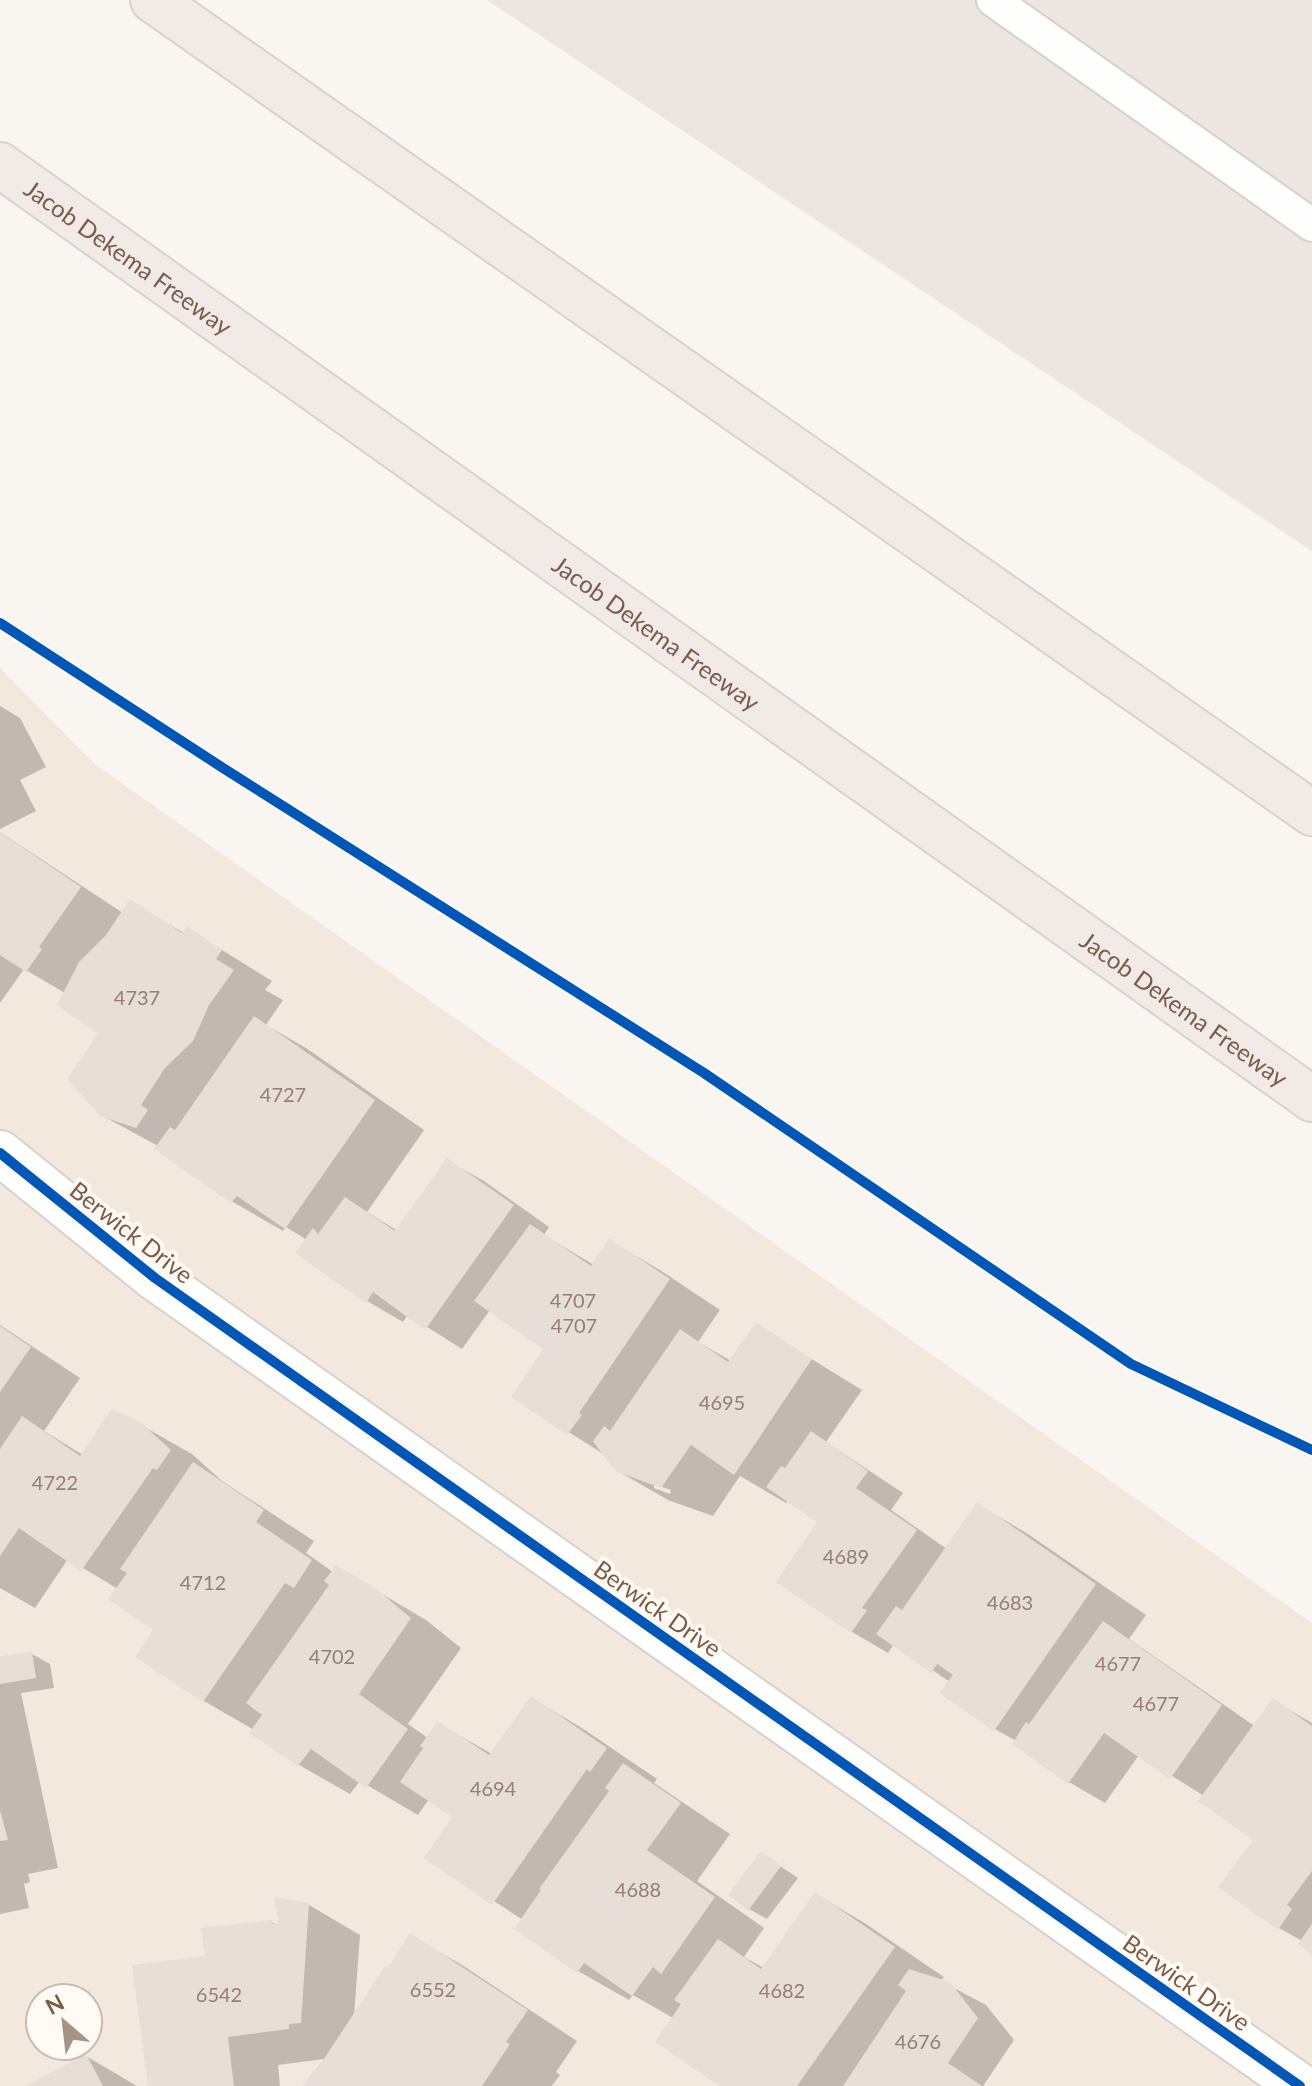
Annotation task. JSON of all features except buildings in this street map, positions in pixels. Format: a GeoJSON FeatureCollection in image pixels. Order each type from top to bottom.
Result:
{"type":"FeatureCollection","features":[{"type":"Feature","properties":{"kind":"highway"},"geometry":{"type":"LineString","coordinates":[[153,0],[1312,813]]}},
{"type":"Feature","properties":{"kind":"highway","name":"Jacob Dekema Freeway"},"geometry":{"type":"LineString","coordinates":[[0,165],[1312,1099]]}},
{"type":"Feature","properties":{"kind":"street","name":"Berwick Drive"},"geometry":{"type":"LineString","coordinates":[[0,1153],[155,1278],[1300,2086]]}},
{"type":"Feature","properties":{"kind":"lane"},"geometry":{"type":"LineString","coordinates":[[993,0],[1312,225]]}},
{"type":"Feature","properties":{"kind":"shaded area"},"geometry":{"type":"Polygon","coordinates":[[[487,0],[1312,0],[1312,551],[487,0]]]}},
{"type":"Feature","properties":{"kind":"shaded area"},"geometry":{"type":"Polygon","coordinates":[[[0,668],[96,765],[1312,1623],[1312,2086],[0,2086],[0,668]]]}},
{"type":"Feature","properties":{"kind":"cycle path"},"geometry":{"type":"LineString","coordinates":[[0,623],[704,1073],[1131,1364],[1312,1450]]}},
{"type":"Feature","properties":{"kind":"cycle path"},"geometry":{"type":"LineString","coordinates":[[0,1153],[155,1278],[1300,2086]]}}]}
